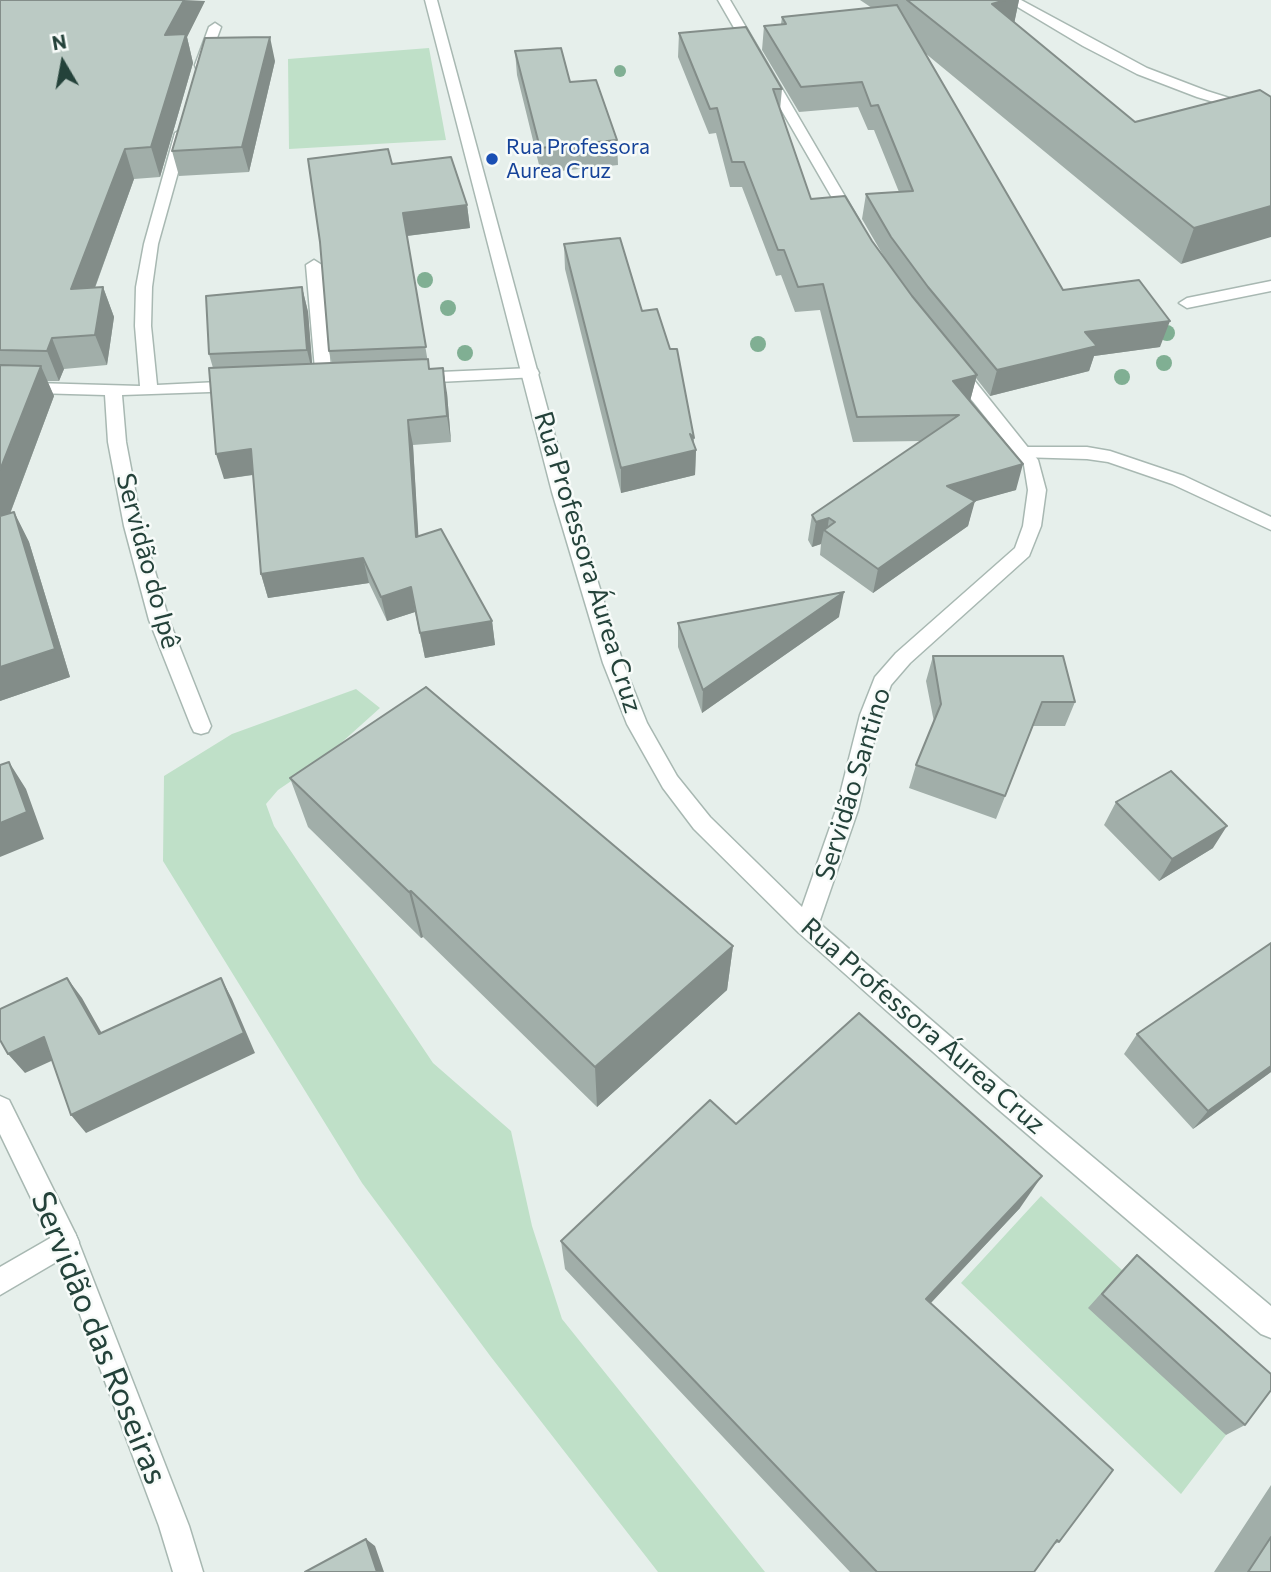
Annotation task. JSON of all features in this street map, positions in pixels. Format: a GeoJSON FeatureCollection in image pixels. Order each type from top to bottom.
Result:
{"type":"FeatureCollection","features":[{"type":"Feature","properties":{"kind":"street","name":"Rua Professora Áurea Cruz"},"geometry":{"type":"LineString","coordinates":[[430,0],[561,492],[613,663],[637,724],[670,782],[702,823],[807,926],[994,1090],[1271,1324]]}},
{"type":"Feature","properties":{"kind":"street"},"geometry":{"type":"LineString","coordinates":[[724,0],[860,234]]}},
{"type":"Feature","properties":{"kind":"street"},"geometry":{"type":"LineString","coordinates":[[1012,0],[1087,44],[1142,71],[1202,94],[1271,115]]}},
{"type":"Feature","properties":{"kind":"street"},"geometry":{"type":"LineString","coordinates":[[197,79],[215,27]]}},
{"type":"Feature","properties":{"kind":"street"},"geometry":{"type":"LineString","coordinates":[[149,391],[143,326],[144,287],[151,244],[187,117]]}},
{"type":"Feature","properties":{"kind":"street"},"geometry":{"type":"LineString","coordinates":[[314,265],[324,381]]}},
{"type":"Feature","properties":{"kind":"street"},"geometry":{"type":"LineString","coordinates":[[1187,303],[1271,286]]}},
{"type":"Feature","properties":{"kind":"street","name":"Servidão Santino"},"geometry":{"type":"LineString","coordinates":[[807,926],[847,810],[870,715],[882,682],[902,658],[1023,551],[1037,497],[1032,464],[1025,453],[949,360]]}},
{"type":"Feature","properties":{"kind":"street"},"geometry":{"type":"LineString","coordinates":[[407,378],[531,373]]}},
{"type":"Feature","properties":{"kind":"street"},"geometry":{"type":"LineString","coordinates":[[0,387],[149,391],[257,385]]}},
{"type":"Feature","properties":{"kind":"street","name":"Servidão do Ipê"},"geometry":{"type":"LineString","coordinates":[[113,391],[117,442],[133,526],[159,620],[201,726]]}},
{"type":"Feature","properties":{"kind":"street"},"geometry":{"type":"LineString","coordinates":[[1025,453],[1087,453],[1110,457],[1178,480],[1271,524]]}},
{"type":"Feature","properties":{"kind":"street","name":"Servidão das Roseiras"},"geometry":{"type":"LineString","coordinates":[[0,1108],[66,1241],[174,1526],[188,1572]]}},
{"type":"Feature","properties":{"kind":"street"},"geometry":{"type":"LineString","coordinates":[[0,1282],[66,1241]]}},
{"type":"Feature","properties":{"kind":"green space"},"geometry":{"type":"Polygon","coordinates":[[[429,48],[446,140],[289,149],[288,59],[429,48]]]}},
{"type":"Feature","properties":{"kind":"green space"},"geometry":{"type":"Polygon","coordinates":[[[356,689],[380,708],[322,760],[278,790],[266,804],[274,826],[433,1063],[511,1131],[532,1226],[562,1319],[765,1572],[658,1572],[491,1357],[362,1183],[163,861],[164,776],[232,734],[356,689]]]}},
{"type":"Feature","properties":{"kind":"green space"},"geometry":{"type":"Polygon","coordinates":[[[1041,1196],[1122,1270],[1226,1435],[1181,1494],[961,1283],[1041,1196]]]}},
{"type":"Feature","properties":{"kind":"building"},"geometry":{"type":"Polygon","coordinates":[[[0,0],[184,0],[165,35],[186,34],[151,147],[125,149],[71,289],[103,287],[95,335],[52,338],[47,351],[0,350],[0,0]]]}},
{"type":"Feature","properties":{"kind":"building"},"geometry":{"type":"Polygon","coordinates":[[[907,0],[1005,0],[992,4],[1135,122],[1260,90],[1271,97],[1271,206],[1194,228],[907,0]]]}},
{"type":"Feature","properties":{"kind":"building"},"geometry":{"type":"Polygon","coordinates":[[[897,5],[1063,290],[1139,280],[1170,321],[1085,332],[1097,346],[997,370],[928,287],[891,237],[866,194],[913,191],[878,105],[871,106],[862,82],[801,87],[764,26],[786,24],[782,17],[897,5]]]}},
{"type":"Feature","properties":{"kind":"building"},"geometry":{"type":"Polygon","coordinates":[[[746,27],[782,89],[773,89],[811,199],[845,196],[872,241],[912,296],[977,375],[953,381],[1023,464],[947,486],[975,501],[878,569],[824,530],[835,522],[829,518],[816,522],[812,515],[959,415],[857,417],[823,284],[798,287],[784,250],[778,250],[744,162],[732,162],[717,108],[710,109],[679,33],[746,27]]]}},
{"type":"Feature","properties":{"kind":"building"},"geometry":{"type":"Polygon","coordinates":[[[270,37],[242,147],[172,151],[205,38],[270,37]]]}},
{"type":"Feature","properties":{"kind":"building"},"geometry":{"type":"Polygon","coordinates":[[[561,48],[570,82],[596,80],[617,140],[540,148],[515,51],[561,48]]]}},
{"type":"Feature","properties":{"kind":"building"},"geometry":{"type":"Polygon","coordinates":[[[388,149],[392,164],[451,157],[467,205],[403,213],[426,347],[329,351],[320,242],[308,159],[388,149]]]}},
{"type":"Feature","properties":{"kind":"building"},"geometry":{"type":"Polygon","coordinates":[[[620,238],[642,311],[657,309],[670,349],[677,349],[694,438],[690,434],[696,450],[621,468],[564,244],[620,238]]]}},
{"type":"Feature","properties":{"kind":"building"},"geometry":{"type":"Polygon","coordinates":[[[302,287],[307,350],[209,354],[206,296],[302,287]]]}},
{"type":"Feature","properties":{"kind":"building"},"geometry":{"type":"Polygon","coordinates":[[[428,359],[429,369],[443,368],[447,416],[408,420],[416,537],[441,529],[492,621],[420,633],[411,587],[381,597],[363,558],[261,574],[251,449],[216,454],[209,368],[428,359]]]}},
{"type":"Feature","properties":{"kind":"building"},"geometry":{"type":"Polygon","coordinates":[[[0,365],[41,366],[0,470],[0,365]]]}},
{"type":"Feature","properties":{"kind":"building"},"geometry":{"type":"Polygon","coordinates":[[[14,512],[55,649],[0,667],[0,516],[14,512]]]}},
{"type":"Feature","properties":{"kind":"building"},"geometry":{"type":"Polygon","coordinates":[[[844,592],[703,690],[678,623],[844,592]]]}},
{"type":"Feature","properties":{"kind":"building"},"geometry":{"type":"Polygon","coordinates":[[[933,656],[1063,656],[1075,702],[1042,702],[1005,796],[916,765],[941,704],[933,656]]]}},
{"type":"Feature","properties":{"kind":"building"},"geometry":{"type":"Polygon","coordinates":[[[426,687],[733,946],[595,1067],[290,778],[426,687]]]}},
{"type":"Feature","properties":{"kind":"building"},"geometry":{"type":"Polygon","coordinates":[[[9,762],[27,812],[0,823],[0,765],[9,762]]]}},
{"type":"Feature","properties":{"kind":"building"},"geometry":{"type":"Polygon","coordinates":[[[1171,771],[1227,826],[1172,859],[1116,802],[1171,771]]]}},
{"type":"Feature","properties":{"kind":"building"},"geometry":{"type":"Polygon","coordinates":[[[1271,943],[1271,1066],[1208,1111],[1137,1034],[1271,943]]]}},
{"type":"Feature","properties":{"kind":"building"},"geometry":{"type":"Polygon","coordinates":[[[67,978],[99,1034],[221,978],[244,1033],[71,1115],[44,1037],[8,1054],[0,1040],[0,1009],[67,978]]]}},
{"type":"Feature","properties":{"kind":"building"},"geometry":{"type":"Polygon","coordinates":[[[859,1013],[1042,1176],[926,1299],[1113,1470],[1034,1572],[877,1572],[561,1241],[710,1100],[736,1124],[859,1013]]]}},
{"type":"Feature","properties":{"kind":"building"},"geometry":{"type":"Polygon","coordinates":[[[1137,1255],[1271,1374],[1271,1390],[1245,1425],[1102,1294],[1137,1255]]]}},
{"type":"Feature","properties":{"kind":"building"},"geometry":{"type":"Polygon","coordinates":[[[1271,1537],[1271,1572],[1248,1572],[1271,1537]]]}},
{"type":"Feature","properties":{"kind":"building"},"geometry":{"type":"Polygon","coordinates":[[[366,1539],[377,1572],[305,1572],[366,1539]]]}},
{"type":"Feature","properties":{"kind":"place","name":"Rua Professora Aurea Cruz"},"geometry":{"type":"Point","coordinates":[492,159]}}]}
